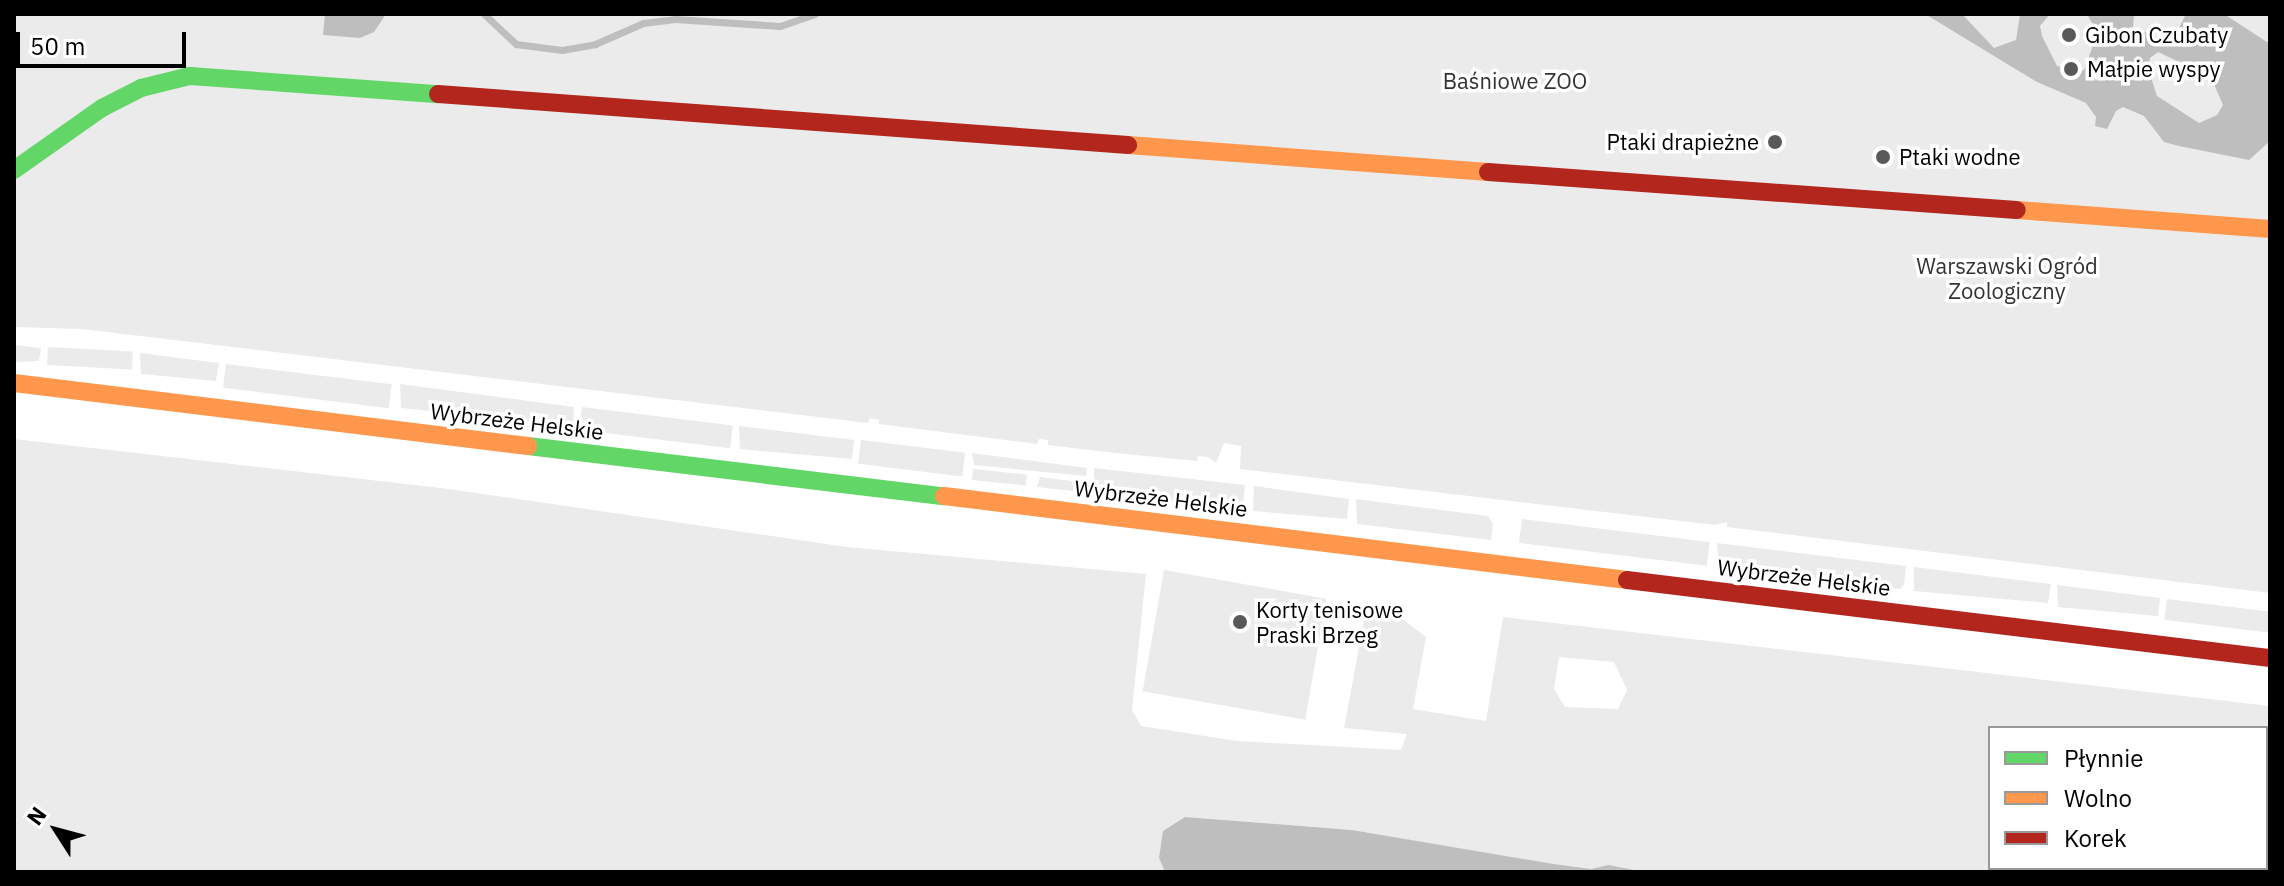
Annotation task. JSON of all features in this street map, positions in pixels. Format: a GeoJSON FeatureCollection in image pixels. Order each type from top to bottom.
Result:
{"type":"FeatureCollection","features":[{"type":"Feature","properties":{"kind":"main road"},"geometry":{"type":"LineString","coordinates":[[14,170],[102,108],[141,88],[190,76],[2270,229]]}},
{"type":"Feature","properties":{"kind":"main road","name":"Wybrzeże Helskie"},"geometry":{"type":"LineString","coordinates":[[14,383],[2270,658]]}},
{"type":"Feature","properties":{"kind":"main road","name":"Wybrzeże Helskie"},"geometry":{"type":"LineString","coordinates":[[14,390],[45,388]]}},
{"type":"Feature","properties":{"kind":"green space","name":"Warszawski Ogród Zoologiczny"},"geometry":{"type":"Polygon","coordinates":[[[14,14],[2270,14],[2270,593],[1727,527],[1727,522],[1715,525],[1240,469],[1241,446],[1224,443],[1216,463],[1208,457],[1198,456],[1197,461],[1115,453],[1048,445],[1048,440],[1039,439],[1037,444],[879,424],[879,420],[870,418],[868,423],[82,329],[14,327],[14,14]]]}},
{"type":"Feature","properties":{"kind":"green space"},"geometry":{"type":"Polygon","coordinates":[[[14,345],[41,348],[39,361],[14,362],[14,345]]]}},
{"type":"Feature","properties":{"kind":"green space"},"geometry":{"type":"Polygon","coordinates":[[[48,347],[133,351],[132,369],[47,365],[48,347]]]}},
{"type":"Feature","properties":{"kind":"green space"},"geometry":{"type":"Polygon","coordinates":[[[140,353],[219,363],[216,381],[141,374],[140,353]]]}},
{"type":"Feature","properties":{"kind":"green space"},"geometry":{"type":"Polygon","coordinates":[[[226,364],[392,384],[389,408],[223,388],[226,364]]]}},
{"type":"Feature","properties":{"kind":"green space"},"geometry":{"type":"Polygon","coordinates":[[[400,384],[574,407],[573,426],[401,408],[400,384]]]}},
{"type":"Feature","properties":{"kind":"green space"},"geometry":{"type":"Polygon","coordinates":[[[582,407],[733,426],[730,448],[579,430],[582,407]]]}},
{"type":"Feature","properties":{"kind":"green space"},"geometry":{"type":"Polygon","coordinates":[[[739,426],[854,440],[852,459],[740,449],[739,426]]]}},
{"type":"Feature","properties":{"kind":"green space"},"geometry":{"type":"Polygon","coordinates":[[[14,439],[449,489],[847,547],[1146,574],[1132,710],[1141,726],[1237,741],[1401,750],[1407,734],[1344,728],[1367,604],[1391,610],[1426,637],[1413,709],[1486,721],[1503,617],[2270,706],[2270,872],[1645,872],[1609,865],[1590,872],[1352,830],[1185,817],[1159,858],[1165,872],[14,872],[14,439]],[[1559,657],[1554,689],[1565,707],[1618,709],[1627,690],[1614,662],[1559,657]]]}},
{"type":"Feature","properties":{"kind":"green space"},"geometry":{"type":"Polygon","coordinates":[[[861,440],[965,453],[962,477],[858,464],[861,440]]]}},
{"type":"Feature","properties":{"kind":"green space"},"geometry":{"type":"Polygon","coordinates":[[[972,453],[1087,468],[1086,476],[974,465],[972,453]]]}},
{"type":"Feature","properties":{"kind":"green space"},"geometry":{"type":"Polygon","coordinates":[[[1094,468],[1245,485],[1243,507],[1227,510],[1094,492],[1094,468]]]}},
{"type":"Feature","properties":{"kind":"green space"},"geometry":{"type":"Polygon","coordinates":[[[973,469],[1027,475],[1026,486],[972,480],[973,469]]]}},
{"type":"Feature","properties":{"kind":"green space"},"geometry":{"type":"Polygon","coordinates":[[[1040,477],[1080,482],[1082,492],[1037,487],[1040,477]]]}},
{"type":"Feature","properties":{"kind":"green space"},"geometry":{"type":"Polygon","coordinates":[[[1254,486],[1349,499],[1347,519],[1253,511],[1254,486]]]}},
{"type":"Feature","properties":{"kind":"green space"},"geometry":{"type":"Polygon","coordinates":[[[1356,499],[1488,516],[1493,524],[1491,540],[1357,524],[1356,499]]]}},
{"type":"Feature","properties":{"kind":"green space"},"geometry":{"type":"Polygon","coordinates":[[[1522,519],[1710,542],[1707,566],[1519,543],[1522,519]]]}},
{"type":"Feature","properties":{"kind":"green space"},"geometry":{"type":"Polygon","coordinates":[[[1717,543],[1906,566],[1904,585],[1900,589],[1719,567],[1717,543]]]}},
{"type":"Feature","properties":{"kind":"green space"},"geometry":{"type":"Polygon","coordinates":[[[1914,567],[2051,584],[2048,603],[1914,591],[1914,567]]]}},
{"type":"Feature","properties":{"kind":"green space","name":"Korty tenisowe Praski Brzeg"},"geometry":{"type":"Polygon","coordinates":[[[1164,570],[1326,599],[1305,720],[1143,691],[1164,570]]]}},
{"type":"Feature","properties":{"kind":"green space"},"geometry":{"type":"Polygon","coordinates":[[[2057,585],[2160,598],[2158,616],[2058,607],[2057,585]]]}},
{"type":"Feature","properties":{"kind":"green space"},"geometry":{"type":"Polygon","coordinates":[[[2167,599],[2270,612],[2268,633],[2164,620],[2167,599]]]}},
{"type":"Feature","properties":{"kind":"shaded area"},"geometry":{"type":"Polygon","coordinates":[[[325,14],[386,14],[374,32],[360,38],[323,35],[325,14]]]}},
{"type":"Feature","properties":{"kind":"shaded area"},"geometry":{"type":"Polygon","coordinates":[[[1925,14],[1962,14],[1994,48],[2016,40],[2020,14],[2050,14],[2040,26],[2042,36],[2057,66],[2076,71],[2084,70],[2092,48],[2094,27],[2087,14],[2134,14],[2133,27],[2161,39],[2174,38],[2186,14],[2224,14],[2270,44],[2270,141],[2249,160],[2179,146],[2164,142],[2144,116],[2123,107],[2116,111],[2107,129],[2095,126],[2096,117],[2086,103],[2037,82],[1925,14]],[[2158,52],[2150,58],[2148,68],[2157,96],[2199,123],[2217,115],[2223,105],[2211,77],[2158,52]]]}},
{"type":"Feature","properties":{"kind":"shaded area"},"geometry":{"type":"Polygon","coordinates":[[[1185,817],[1352,830],[1553,864],[1591,869],[1609,865],[1645,872],[1165,872],[1159,858],[1163,831],[1185,817]]]}},
{"type":"Feature","properties":{"kind":"waterway"},"geometry":{"type":"LineString","coordinates":[[484,14],[516,44],[562,50],[595,44],[643,23],[675,19],[780,26],[815,14]]}},
{"type":"Feature","properties":{"kind":"traffic: fast"},"geometry":{"type":"LineString","coordinates":[[14,170],[102,108],[141,88],[190,76],[438,94]]}},
{"type":"Feature","properties":{"kind":"traffic: fast"},"geometry":{"type":"LineString","coordinates":[[528,446],[944,496]]}},
{"type":"Feature","properties":{"kind":"traffic: slow"},"geometry":{"type":"LineString","coordinates":[[1128,145],[1488,172]]}},
{"type":"Feature","properties":{"kind":"traffic: slow"},"geometry":{"type":"LineString","coordinates":[[2017,210],[2270,229]]}},
{"type":"Feature","properties":{"kind":"traffic: slow"},"geometry":{"type":"LineString","coordinates":[[14,383],[528,446]]}},
{"type":"Feature","properties":{"kind":"traffic: slow"},"geometry":{"type":"LineString","coordinates":[[944,496],[1627,580]]}},
{"type":"Feature","properties":{"kind":"traffic: jam"},"geometry":{"type":"LineString","coordinates":[[438,94],[1128,145]]}},
{"type":"Feature","properties":{"kind":"traffic: jam"},"geometry":{"type":"LineString","coordinates":[[1488,172],[2017,210]]}},
{"type":"Feature","properties":{"kind":"traffic: jam"},"geometry":{"type":"LineString","coordinates":[[1627,580],[2270,658]]}},
{"type":"Feature","properties":{"kind":"place","name":"Gibon Czubaty"},"geometry":{"type":"Point","coordinates":[2069,35]}},
{"type":"Feature","properties":{"kind":"place","name":"Małpie wyspy"},"geometry":{"type":"Point","coordinates":[2071,69]}},
{"type":"Feature","properties":{"kind":"place","name":"Ptaki drapieżne"},"geometry":{"type":"Point","coordinates":[1775,142]}},
{"type":"Feature","properties":{"kind":"place","name":"Ptaki wodne"},"geometry":{"type":"Point","coordinates":[1883,157]}},
{"type":"Feature","properties":{"kind":"place","name":"Korty tenisowe Praski Brzeg"},"geometry":{"type":"Point","coordinates":[1240,622]}},
{"type":"Feature","properties":{"kind":"park label","name":"Baśniowe ZOO"},"geometry":{"type":"Point","coordinates":[1515,81]}}]}
